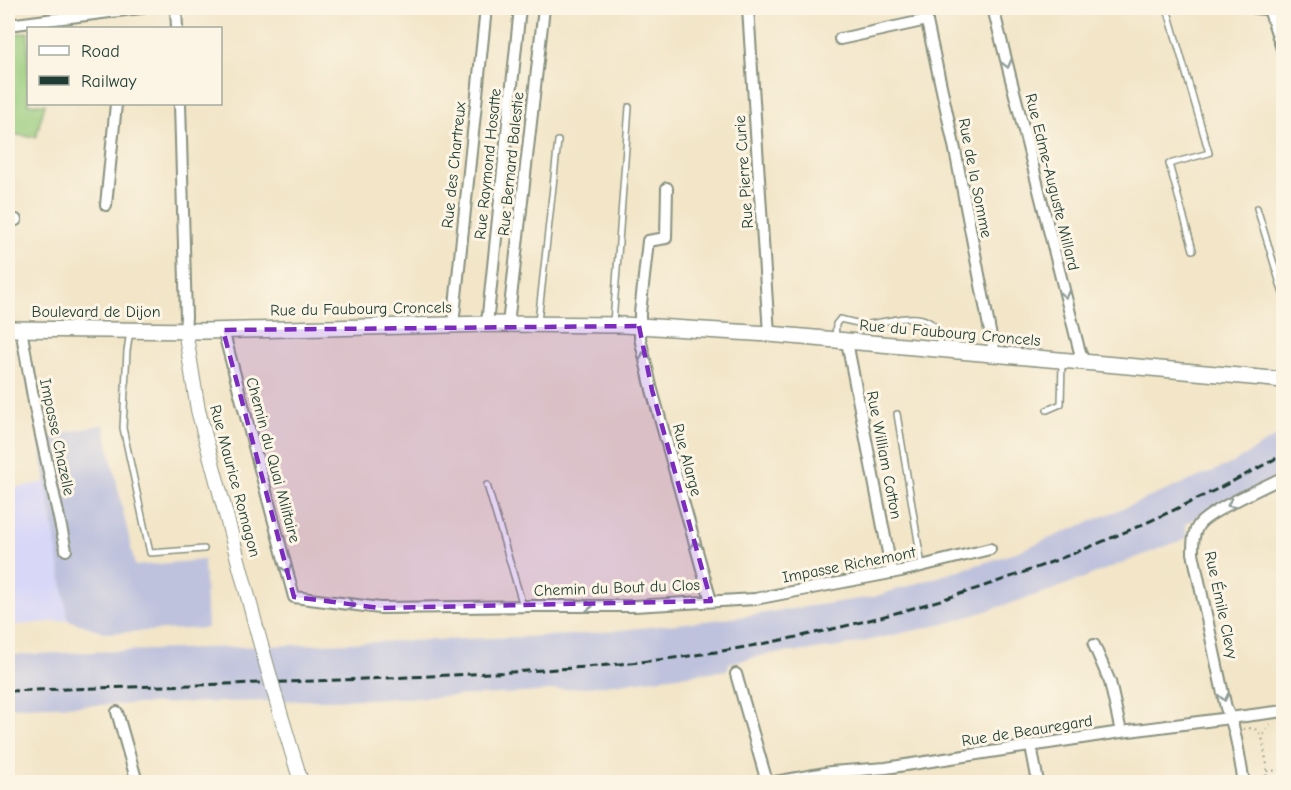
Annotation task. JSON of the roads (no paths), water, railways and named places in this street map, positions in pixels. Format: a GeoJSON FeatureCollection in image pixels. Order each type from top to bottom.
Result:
{"type":"FeatureCollection","features":[{"type":"Feature","properties":{"kind":"main road","name":"Rue du Faubourg Croncels"},"geometry":{"type":"LineString","coordinates":[[185,330],[613,324],[769,334],[1284,380]]}},
{"type":"Feature","properties":{"kind":"main road","name":"Boulevard de Dijon"},"geometry":{"type":"LineString","coordinates":[[14,329],[185,330]]}},
{"type":"Feature","properties":{"kind":"street"},"geometry":{"type":"LineString","coordinates":[[8,25],[141,8]]}},
{"type":"Feature","properties":{"kind":"street"},"geometry":{"type":"LineString","coordinates":[[176,8],[177,27]]}},
{"type":"Feature","properties":{"kind":"street","name":"Rue des Chartreux"},"geometry":{"type":"LineString","coordinates":[[453,325],[486,8]]}},
{"type":"Feature","properties":{"kind":"street","name":"Rue Raymond Hosatte"},"geometry":{"type":"LineString","coordinates":[[487,324],[520,8]]}},
{"type":"Feature","properties":{"kind":"street","name":"Rue Bernard Balestie"},"geometry":{"type":"LineString","coordinates":[[508,324],[544,8]]}},
{"type":"Feature","properties":{"kind":"street","name":"Rue Pierre Curie"},"geometry":{"type":"LineString","coordinates":[[748,8],[769,334]]}},
{"type":"Feature","properties":{"kind":"street","name":"Rue de la Somme"},"geometry":{"type":"LineString","coordinates":[[924,8],[996,355]]}},
{"type":"Feature","properties":{"kind":"street","name":"Rue Edme-Auguste Millard"},"geometry":{"type":"LineString","coordinates":[[993,8],[1079,349],[1085,364]]}},
{"type":"Feature","properties":{"kind":"street"},"geometry":{"type":"LineString","coordinates":[[1255,8],[1284,11]]}},
{"type":"Feature","properties":{"kind":"street"},"geometry":{"type":"LineString","coordinates":[[1269,9],[1284,55]]}},
{"type":"Feature","properties":{"kind":"street"},"geometry":{"type":"LineString","coordinates":[[840,39],[927,20]]}},
{"type":"Feature","properties":{"kind":"street"},"geometry":{"type":"LineString","coordinates":[[106,205],[116,105]]}},
{"type":"Feature","properties":{"kind":"street"},"geometry":{"type":"LineString","coordinates":[[180,105],[185,330]]}},
{"type":"Feature","properties":{"kind":"street","name":"Rue Alarge"},"geometry":{"type":"LineString","coordinates":[[667,189],[666,238],[648,241],[639,326],[640,339],[711,601]]}},
{"type":"Feature","properties":{"kind":"street","name":"Impasse Chazelle"},"geometry":{"type":"LineString","coordinates":[[14,329],[66,550]]}},
{"type":"Feature","properties":{"kind":"street","name":"Rue Maurice Romagon"},"geometry":{"type":"LineString","coordinates":[[185,330],[198,410],[301,783]]}},
{"type":"Feature","properties":{"kind":"street","name":"Chemin du Quai Militaire"},"geometry":{"type":"LineString","coordinates":[[223,330],[294,597]]}},
{"type":"Feature","properties":{"kind":"street","name":"Rue William Cotton"},"geometry":{"type":"LineString","coordinates":[[841,341],[892,573]]}},
{"type":"Feature","properties":{"kind":"street","name":"Rue Émile Clevy"},"geometry":{"type":"LineString","coordinates":[[1230,717],[1226,708],[1193,553],[1193,538],[1199,524],[1214,513],[1284,477]]}},
{"type":"Feature","properties":{"kind":"street","name":"Impasse Richemont"},"geometry":{"type":"LineString","coordinates":[[711,601],[755,599],[892,573],[990,549]]}},
{"type":"Feature","properties":{"kind":"street","name":"Chemin du Bout du Clos"},"geometry":{"type":"LineString","coordinates":[[294,597],[380,608],[634,606],[711,601]]}},
{"type":"Feature","properties":{"kind":"street"},"geometry":{"type":"LineString","coordinates":[[1094,645],[1110,682],[1121,732]]}},
{"type":"Feature","properties":{"kind":"street"},"geometry":{"type":"LineString","coordinates":[[736,674],[767,783]]}},
{"type":"Feature","properties":{"kind":"street"},"geometry":{"type":"LineString","coordinates":[[117,712],[137,783]]}},
{"type":"Feature","properties":{"kind":"street","name":"Rue de Beauregard"},"geometry":{"type":"LineString","coordinates":[[775,783],[831,772],[886,768],[1230,717],[1283,715]]}},
{"type":"Feature","properties":{"kind":"street"},"geometry":{"type":"LineString","coordinates":[[1230,717],[1244,783]]}},
{"type":"Feature","properties":{"kind":"street"},"geometry":{"type":"LineString","coordinates":[[1031,746],[1038,783]]}},
{"type":"Feature","properties":{"kind":"lane"},"geometry":{"type":"LineString","coordinates":[[1167,8],[1209,153],[1169,164],[1193,250]]}},
{"type":"Feature","properties":{"kind":"lane"},"geometry":{"type":"LineString","coordinates":[[613,324],[629,107]]}},
{"type":"Feature","properties":{"kind":"lane"},"geometry":{"type":"LineString","coordinates":[[537,324],[558,141]]}},
{"type":"Feature","properties":{"kind":"lane"},"geometry":{"type":"LineString","coordinates":[[1257,208],[1284,297]]}},
{"type":"Feature","properties":{"kind":"lane"},"geometry":{"type":"LineString","coordinates":[[841,341],[836,324],[840,319],[868,324],[915,317],[930,323],[939,334],[942,350]]}},
{"type":"Feature","properties":{"kind":"lane"},"geometry":{"type":"LineString","coordinates":[[130,330],[123,428],[150,553],[204,549]]}},
{"type":"Feature","properties":{"kind":"lane"},"geometry":{"type":"LineString","coordinates":[[1047,410],[1061,404],[1062,361]]}},
{"type":"Feature","properties":{"kind":"lane"},"geometry":{"type":"LineString","coordinates":[[897,414],[922,566]]}},
{"type":"Feature","properties":{"kind":"lane","name":"Chemin du Bout du Clos"},"geometry":{"type":"LineString","coordinates":[[487,485],[523,606]]}},
{"type":"Feature","properties":{"kind":"railway"},"geometry":{"type":"LineString","coordinates":[[8,691],[324,681],[509,672],[667,659],[745,647],[886,616],[1023,573],[1155,519],[1284,454]]}}]}
